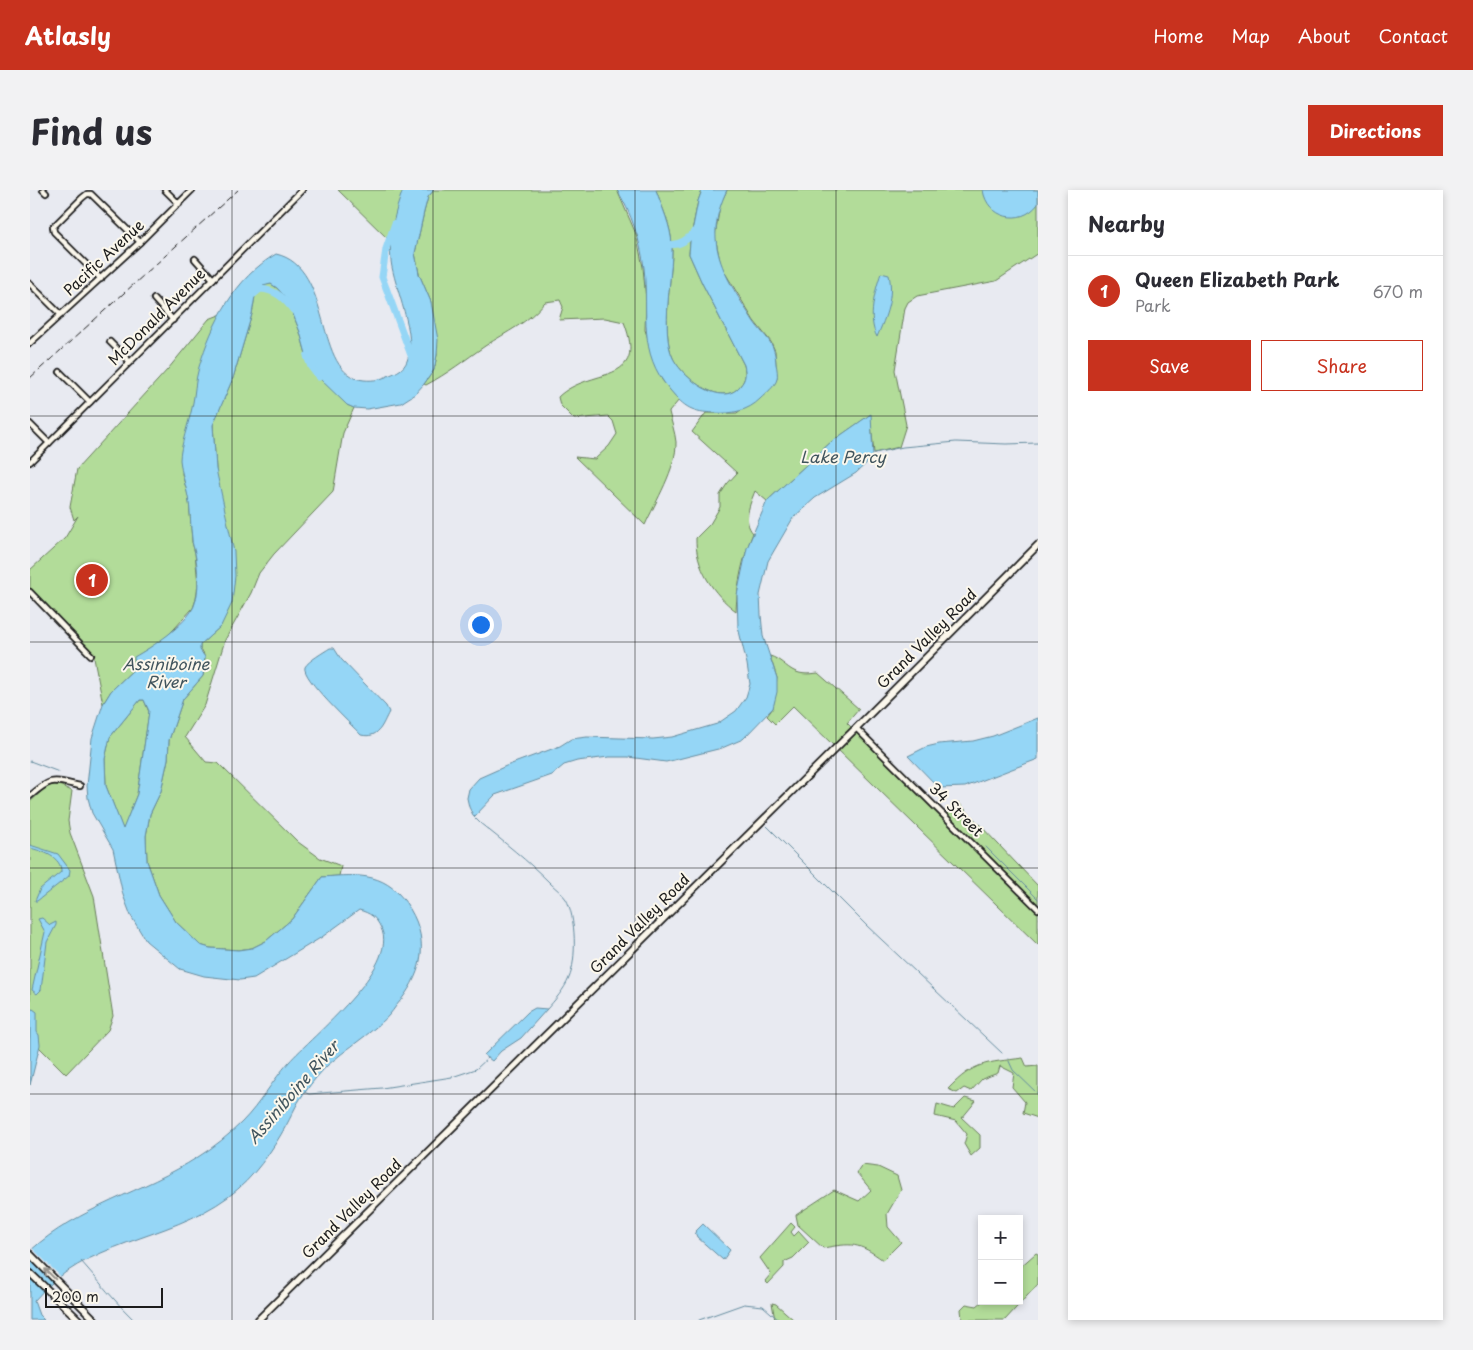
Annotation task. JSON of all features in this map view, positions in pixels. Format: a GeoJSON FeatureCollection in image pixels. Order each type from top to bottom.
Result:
{"type":"FeatureCollection","features":[{"type":"Feature","properties":{"kind":"main road","name":"Grand Valley Road"},"geometry":{"type":"LineString","coordinates":[[258,1320],[856,728],[1038,545]]}},
{"type":"Feature","properties":{"kind":"main road"},"geometry":{"type":"LineString","coordinates":[[30,1254],[96,1320]]}},
{"type":"Feature","properties":{"kind":"main road"},"geometry":{"type":"LineString","coordinates":[[30,1273],[79,1320]]}},
{"type":"Feature","properties":{"kind":"street"},"geometry":{"type":"LineString","coordinates":[[165,190],[179,204]]}},
{"type":"Feature","properties":{"kind":"street","name":"Pacific Avenue"},"geometry":{"type":"LineString","coordinates":[[30,343],[101,279],[192,190]]}},
{"type":"Feature","properties":{"kind":"street","name":"McDonald Avenue"},"geometry":{"type":"LineString","coordinates":[[30,462],[302,190]]}},
{"type":"Feature","properties":{"kind":"street"},"geometry":{"type":"LineString","coordinates":[[101,279],[54,232],[53,227],[82,198],[87,194],[91,194],[140,242]]}},
{"type":"Feature","properties":{"kind":"street"},"geometry":{"type":"LineString","coordinates":[[194,259],[213,279]]}},
{"type":"Feature","properties":{"kind":"street"},"geometry":{"type":"LineString","coordinates":[[30,284],[61,315]]}},
{"type":"Feature","properties":{"kind":"street"},"geometry":{"type":"LineString","coordinates":[[154,299],[172,320]]}},
{"type":"Feature","properties":{"kind":"street"},"geometry":{"type":"LineString","coordinates":[[110,342],[130,362]]}},
{"type":"Feature","properties":{"kind":"street"},"geometry":{"type":"LineString","coordinates":[[60,372],[90,402]]}},
{"type":"Feature","properties":{"kind":"street"},"geometry":{"type":"LineString","coordinates":[[30,424],[49,443]]}},
{"type":"Feature","properties":{"kind":"street"},"geometry":{"type":"LineString","coordinates":[[30,592],[91,656]]}},
{"type":"Feature","properties":{"kind":"street","name":"34 Street"},"geometry":{"type":"LineString","coordinates":[[856,728],[1038,909]]}},
{"type":"Feature","properties":{"kind":"street"},"geometry":{"type":"LineString","coordinates":[[30,796],[52,780],[80,786]]}},
{"type":"Feature","properties":{"kind":"green space"},"geometry":{"type":"Polygon","coordinates":[[[338,190],[403,190],[390,241],[338,190]]]}},
{"type":"Feature","properties":{"kind":"green space"},"geometry":{"type":"Polygon","coordinates":[[[434,190],[617,190],[636,234],[643,267],[646,300],[645,330],[662,380],[679,400],[669,412],[676,442],[673,462],[665,485],[645,525],[575,457],[595,459],[609,446],[617,434],[613,421],[608,416],[574,419],[560,405],[558,397],[585,381],[612,372],[623,366],[629,357],[630,343],[624,322],[605,318],[559,320],[563,307],[560,300],[545,302],[532,316],[441,376],[426,385],[424,384],[434,370],[437,355],[431,302],[419,274],[415,253],[428,197],[434,190]]]}},
{"type":"Feature","properties":{"kind":"green space"},"geometry":{"type":"Polygon","coordinates":[[[656,190],[702,190],[698,201],[689,254],[744,365],[744,379],[740,386],[732,392],[723,394],[703,388],[685,374],[673,358],[667,333],[672,245],[668,224],[656,190]]]}},
{"type":"Feature","properties":{"kind":"green space"},"geometry":{"type":"Polygon","coordinates":[[[727,190],[1038,190],[1038,253],[996,281],[917,296],[908,302],[905,308],[895,370],[906,425],[899,447],[874,453],[870,415],[831,442],[767,501],[755,491],[747,518],[753,533],[741,571],[736,611],[720,597],[707,579],[696,549],[696,538],[710,524],[720,507],[720,495],[737,473],[692,432],[706,413],[737,413],[777,379],[775,351],[771,342],[754,321],[721,266],[715,236],[720,205],[727,190]]]}},
{"type":"Feature","properties":{"kind":"green space"},"geometry":{"type":"Polygon","coordinates":[[[271,284],[287,299],[300,332],[308,361],[347,405],[354,408],[343,433],[333,492],[274,554],[259,573],[251,593],[225,640],[205,705],[185,737],[206,762],[218,763],[298,842],[320,858],[341,866],[339,876],[322,877],[292,919],[266,941],[252,948],[238,950],[210,948],[200,945],[176,922],[159,895],[147,861],[146,836],[150,814],[161,791],[168,759],[169,740],[183,699],[203,676],[206,664],[203,652],[200,650],[200,645],[221,626],[213,424],[233,378],[252,314],[255,296],[263,285],[271,284]]]}},
{"type":"Feature","properties":{"kind":"green space"},"geometry":{"type":"Polygon","coordinates":[[[222,314],[211,336],[199,369],[182,474],[189,498],[192,542],[198,584],[196,599],[193,608],[164,639],[135,657],[135,668],[111,691],[103,704],[93,653],[30,590],[30,570],[65,538],[78,516],[74,520],[70,507],[77,469],[168,369],[209,319],[222,314]]]}},
{"type":"Feature","properties":{"kind":"green space"},"geometry":{"type":"Polygon","coordinates":[[[770,656],[797,672],[806,674],[818,673],[859,709],[847,723],[943,817],[958,802],[1038,886],[1038,945],[793,706],[775,724],[767,716],[773,708],[777,678],[770,656]]]}},
{"type":"Feature","properties":{"kind":"green space"},"geometry":{"type":"Polygon","coordinates":[[[140,700],[144,700],[149,712],[137,794],[123,830],[106,786],[105,759],[110,737],[140,700]]]}},
{"type":"Feature","properties":{"kind":"green space"},"geometry":{"type":"Polygon","coordinates":[[[51,785],[59,785],[72,791],[68,821],[70,833],[94,896],[113,1016],[108,1030],[66,1074],[30,1038],[30,802],[51,785]]]}},
{"type":"Feature","properties":{"kind":"green space"},"geometry":{"type":"Polygon","coordinates":[[[1023,1058],[1027,1067],[1038,1066],[1038,1118],[1023,1113],[1025,1102],[1012,1087],[1014,1073],[1000,1066],[998,1073],[982,1079],[971,1091],[964,1088],[957,1093],[948,1089],[974,1068],[999,1061],[1023,1058]]]}},
{"type":"Feature","properties":{"kind":"green space"},"geometry":{"type":"Polygon","coordinates":[[[965,1098],[976,1101],[962,1118],[980,1135],[980,1148],[971,1156],[964,1144],[967,1134],[956,1121],[935,1116],[937,1104],[954,1109],[965,1098]]]}},
{"type":"Feature","properties":{"kind":"green space"},"geometry":{"type":"Polygon","coordinates":[[[862,1165],[878,1167],[897,1176],[901,1190],[887,1214],[888,1227],[901,1242],[883,1260],[867,1250],[854,1245],[823,1248],[798,1225],[796,1215],[834,1190],[859,1201],[871,1190],[857,1173],[862,1165]]]}},
{"type":"Feature","properties":{"kind":"green space"},"geometry":{"type":"Polygon","coordinates":[[[791,1223],[795,1227],[791,1232],[794,1236],[799,1231],[809,1242],[793,1258],[784,1262],[784,1267],[768,1284],[765,1281],[771,1274],[760,1258],[791,1223]]]}},
{"type":"Feature","properties":{"kind":"green space"},"geometry":{"type":"Polygon","coordinates":[[[1036,1253],[1038,1254],[1038,1284],[1023,1300],[1023,1264],[1036,1253]]]}},
{"type":"Feature","properties":{"kind":"green space"},"geometry":{"type":"Polygon","coordinates":[[[772,1303],[776,1304],[794,1320],[775,1320],[772,1303]]]}},
{"type":"Feature","properties":{"kind":"green space"},"geometry":{"type":"Polygon","coordinates":[[[966,1304],[977,1306],[1019,1305],[1005,1320],[962,1320],[961,1309],[966,1304]]]}},
{"type":"Feature","properties":{"kind":"water","name":"Assiniboine River"},"geometry":{"type":"Polygon","coordinates":[[[403,190],[434,190],[428,197],[415,253],[419,274],[431,302],[438,340],[437,355],[434,370],[415,394],[401,403],[367,409],[354,408],[347,405],[317,376],[308,361],[300,332],[287,299],[271,284],[263,286],[255,296],[252,314],[233,378],[213,425],[216,469],[234,552],[235,576],[232,603],[221,626],[200,645],[200,650],[205,657],[203,676],[183,699],[169,740],[168,759],[161,791],[150,814],[146,836],[147,861],[159,895],[176,922],[200,945],[210,948],[238,950],[252,948],[266,941],[292,919],[322,877],[361,876],[383,882],[392,888],[402,897],[410,909],[420,935],[420,960],[417,972],[405,995],[387,1017],[328,1065],[313,1081],[301,1098],[269,1154],[237,1190],[204,1212],[179,1224],[102,1253],[78,1265],[55,1281],[34,1301],[39,1315],[44,1320],[30,1320],[30,1251],[69,1223],[177,1169],[204,1153],[227,1136],[248,1115],[289,1062],[351,1000],[378,962],[383,944],[381,928],[372,916],[359,910],[322,937],[254,978],[240,980],[204,976],[180,969],[146,941],[131,916],[123,895],[113,849],[92,813],[87,786],[92,738],[103,704],[111,691],[135,668],[134,657],[159,641],[184,621],[196,600],[198,587],[197,566],[192,541],[189,502],[181,470],[180,455],[192,408],[199,367],[218,318],[248,276],[276,254],[295,263],[307,279],[316,299],[329,342],[337,360],[348,374],[364,380],[371,380],[384,378],[400,370],[407,361],[410,351],[410,338],[393,272],[390,243],[403,190]],[[140,700],[110,737],[105,759],[106,786],[123,829],[137,794],[139,782],[149,711],[144,700],[140,700]]]}},
{"type":"Feature","properties":{"kind":"water"},"geometry":{"type":"Polygon","coordinates":[[[617,190],[656,190],[668,224],[672,245],[667,319],[669,347],[678,366],[693,381],[703,388],[723,394],[732,392],[740,386],[745,376],[744,365],[689,254],[698,201],[702,190],[727,190],[716,227],[716,243],[720,259],[734,290],[754,322],[772,345],[775,356],[777,379],[770,390],[755,403],[739,411],[728,413],[695,410],[680,401],[660,376],[653,361],[646,332],[644,268],[640,248],[631,217],[617,190]]]}},
{"type":"Feature","properties":{"kind":"water"},"geometry":{"type":"Polygon","coordinates":[[[983,190],[1038,190],[1038,204],[1031,211],[1023,215],[1006,216],[998,213],[991,207],[986,200],[983,190]]]}},
{"type":"Feature","properties":{"kind":"water"},"geometry":{"type":"Polygon","coordinates":[[[881,273],[889,275],[890,299],[877,337],[872,314],[874,296],[881,273]]]}},
{"type":"Feature","properties":{"kind":"water","name":"Lake Percy"},"geometry":{"type":"Polygon","coordinates":[[[871,414],[873,457],[856,473],[815,498],[793,518],[768,561],[760,595],[761,615],[763,636],[777,678],[777,692],[773,708],[743,739],[722,748],[666,762],[628,757],[577,761],[564,765],[552,775],[495,795],[474,817],[467,798],[469,789],[479,778],[560,746],[571,739],[587,737],[653,739],[672,737],[717,724],[736,711],[746,697],[750,684],[738,627],[737,595],[747,548],[767,501],[831,442],[871,414]]]}},
{"type":"Feature","properties":{"kind":"water"},"geometry":{"type":"Polygon","coordinates":[[[330,648],[334,648],[341,659],[386,706],[389,712],[376,733],[367,736],[361,735],[319,691],[306,673],[305,667],[313,659],[330,648]]]}},
{"type":"Feature","properties":{"kind":"water"},"geometry":{"type":"Polygon","coordinates":[[[1038,718],[1038,759],[965,787],[939,788],[908,756],[926,747],[973,741],[993,736],[1038,718]]]}},
{"type":"Feature","properties":{"kind":"water"},"geometry":{"type":"Polygon","coordinates":[[[30,845],[58,854],[70,870],[69,876],[37,901],[35,901],[40,889],[61,872],[55,859],[30,848],[30,845]]]}},
{"type":"Feature","properties":{"kind":"water"},"geometry":{"type":"Polygon","coordinates":[[[42,918],[50,925],[56,922],[56,925],[47,942],[41,990],[37,994],[32,990],[45,932],[38,919],[42,918]]]}},
{"type":"Feature","properties":{"kind":"water"},"geometry":{"type":"Polygon","coordinates":[[[535,1008],[547,1009],[521,1038],[501,1051],[492,1061],[484,1055],[528,1012],[535,1008]]]}},
{"type":"Feature","properties":{"kind":"water"},"geometry":{"type":"Polygon","coordinates":[[[33,1009],[37,1012],[37,1032],[40,1045],[30,1085],[30,1010],[33,1009]]]}},
{"type":"Feature","properties":{"kind":"water"},"geometry":{"type":"Polygon","coordinates":[[[703,1224],[730,1250],[723,1260],[697,1237],[695,1232],[703,1224]]]}},
{"type":"Feature","properties":{"kind":"pier"},"geometry":{"type":"Polygon","coordinates":[[[31,1247],[62,1278],[55,1284],[30,1259],[31,1247]]]}},
{"type":"Feature","properties":{"kind":"waterway","name":"Assiniboine River"},"geometry":{"type":"LineString","coordinates":[[395,223],[386,249],[382,277],[412,358]]}},
{"type":"Feature","properties":{"kind":"waterway","name":"Assiniboine River"},"geometry":{"type":"LineString","coordinates":[[664,244],[673,245],[681,242],[689,238],[695,231]]}},
{"type":"Feature","properties":{"kind":"waterway","name":"Assiniboine River"},"geometry":{"type":"LineString","coordinates":[[254,294],[260,289],[271,291],[283,298],[293,310]]}},
{"type":"Feature","properties":{"kind":"waterway","name":"Assiniboine River"},"geometry":{"type":"LineString","coordinates":[[307,356],[311,367],[319,377]]}},
{"type":"Feature","properties":{"kind":"waterway"},"geometry":{"type":"LineString","coordinates":[[874,453],[903,447],[956,442],[1038,443]]}},
{"type":"Feature","properties":{"kind":"waterway"},"geometry":{"type":"LineString","coordinates":[[30,761],[59,772]]}},
{"type":"Feature","properties":{"kind":"waterway"},"geometry":{"type":"LineString","coordinates":[[474,817],[525,859],[566,899],[572,916],[574,938],[572,970],[565,987],[547,1009]]}},
{"type":"Feature","properties":{"kind":"waterway"},"geometry":{"type":"LineString","coordinates":[[766,825],[866,925],[1002,1053]]}},
{"type":"Feature","properties":{"kind":"waterway"},"geometry":{"type":"LineString","coordinates":[[986,847],[1038,899]]}},
{"type":"Feature","properties":{"kind":"waterway"},"geometry":{"type":"LineString","coordinates":[[304,1092],[309,1094],[382,1088],[452,1077],[476,1069],[488,1058]]}},
{"type":"Feature","properties":{"kind":"waterway"},"geometry":{"type":"LineString","coordinates":[[1008,1059],[1013,1070],[1038,1094]]}},
{"type":"Feature","properties":{"kind":"waterway"},"geometry":{"type":"LineString","coordinates":[[81,1261],[134,1320]]}},
{"type":"Feature","properties":{"kind":"waterway"},"geometry":{"type":"LineString","coordinates":[[699,1320],[744,1304],[763,1306],[779,1320]]}},
{"type":"Feature","properties":{"kind":"railway"},"geometry":{"type":"LineString","coordinates":[[30,378],[238,190]]}},
{"type":"Feature","properties":{"kind":"place","name":"Queen Elizabeth Park"},"geometry":{"type":"Point","coordinates":[92,580]}}]}
